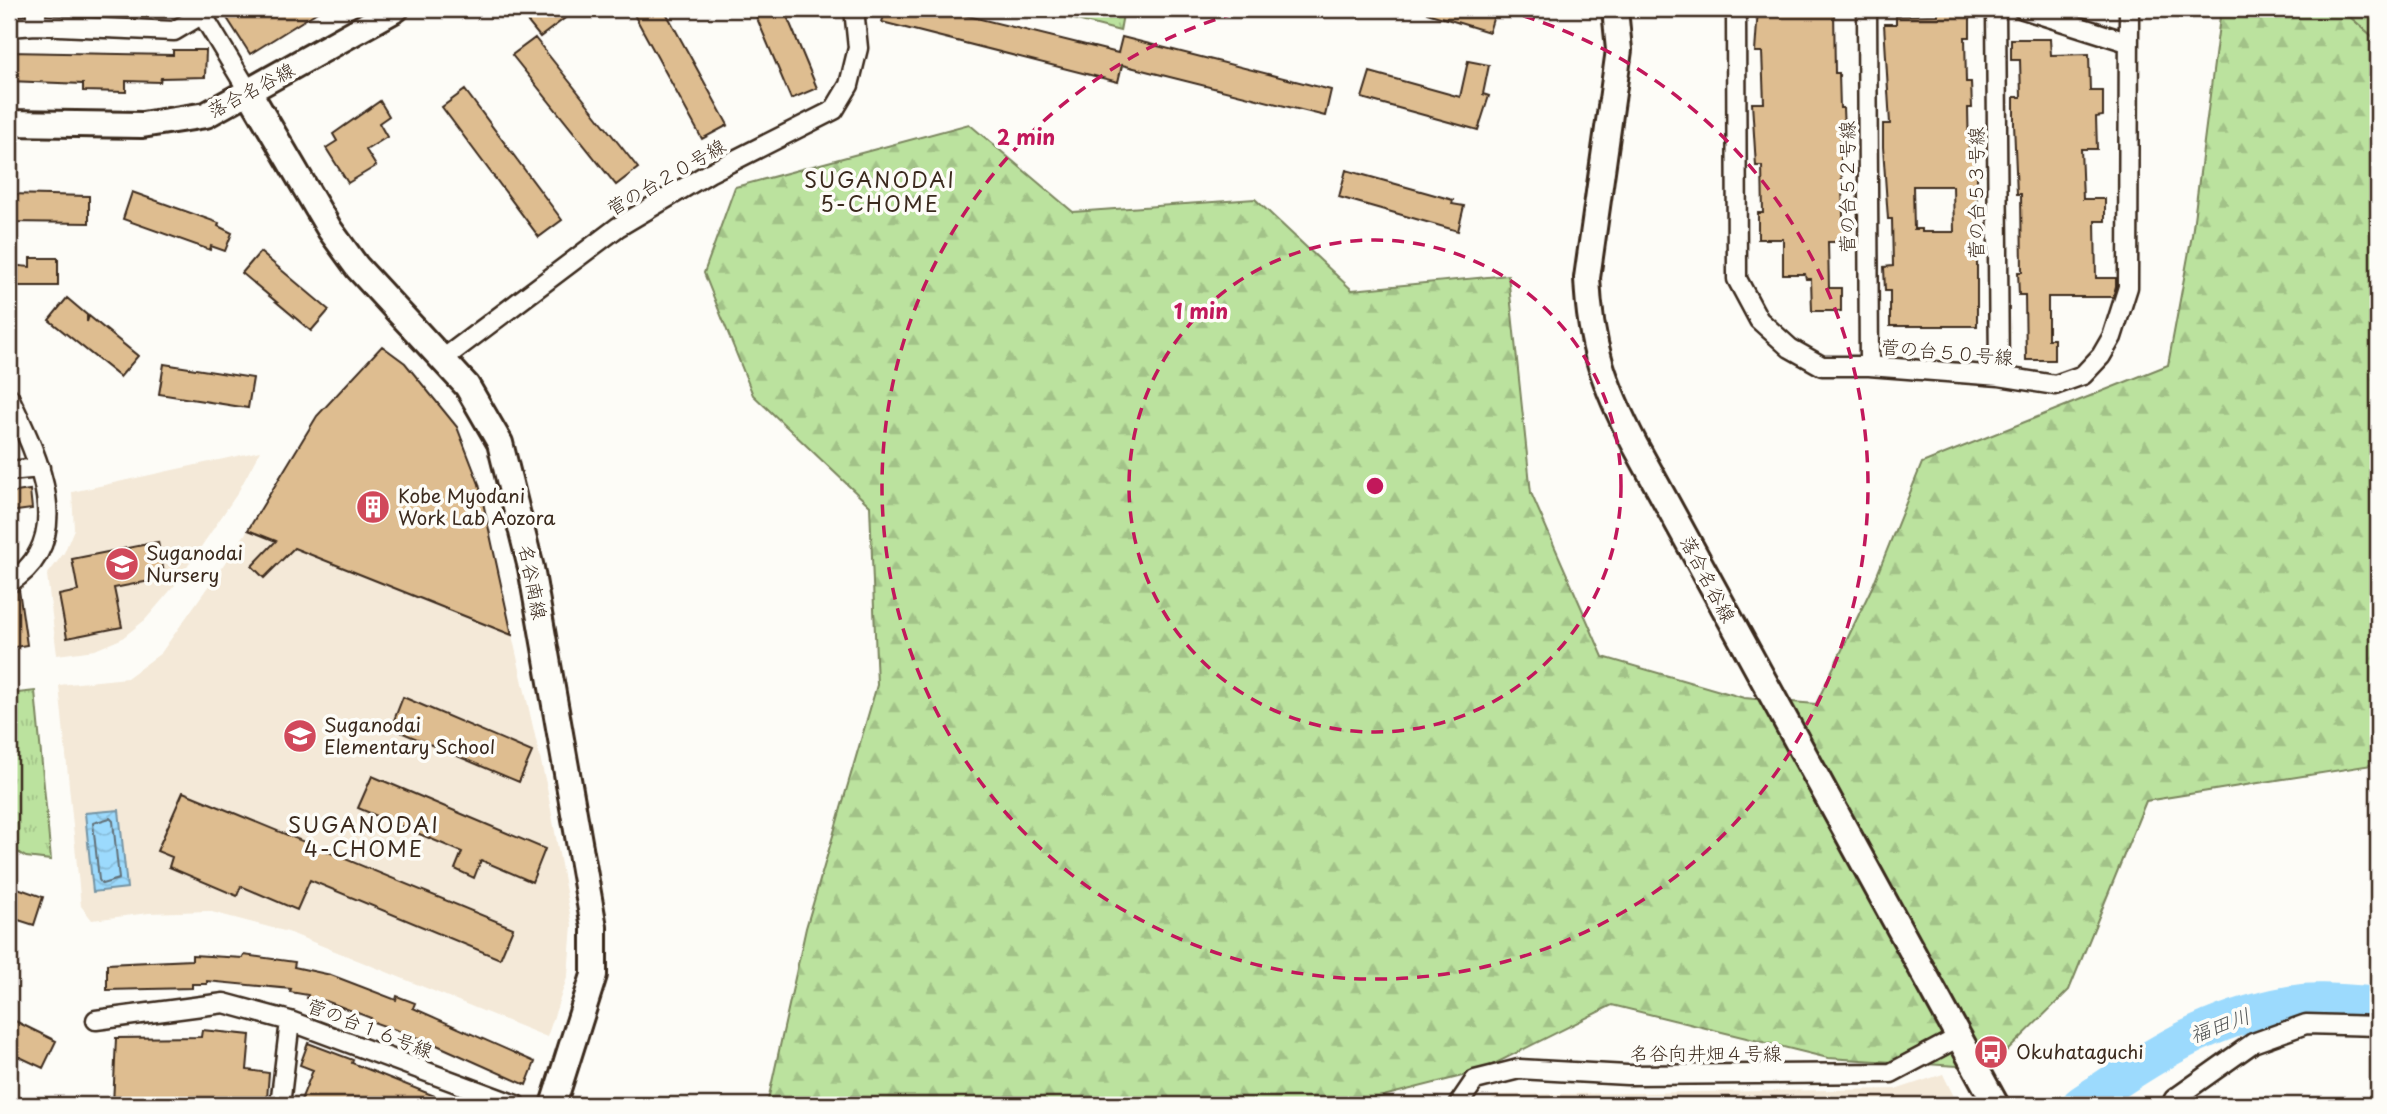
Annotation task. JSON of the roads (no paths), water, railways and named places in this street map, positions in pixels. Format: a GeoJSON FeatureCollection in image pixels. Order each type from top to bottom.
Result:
{"type":"FeatureCollection","features":[{"type":"Feature","properties":{"kind":"street","name":"落合名谷線"},"geometry":{"type":"LineString","coordinates":[[9,123],[173,123],[206,115],[396,9]]}},
{"type":"Feature","properties":{"kind":"street","name":"菅の台２０号線"},"geometry":{"type":"LineString","coordinates":[[443,359],[618,227],[709,173],[834,110],[849,85],[858,48],[854,9]]}},
{"type":"Feature","properties":{"kind":"street","name":"落合名谷線"},"geometry":{"type":"LineString","coordinates":[[1615,9],[1619,50],[1587,278],[1589,314],[1598,365],[1635,445],[1996,1105]]}},
{"type":"Feature","properties":{"kind":"street","name":"菅の台５０号線"},"geometry":{"type":"LineString","coordinates":[[1736,9],[1737,279],[1759,320],[1790,348],[1822,366],[1869,366],[1999,376],[2054,385],[2083,375],[2101,356],[2112,337],[2128,287],[2129,9]]}},
{"type":"Feature","properties":{"kind":"street","name":"菅の台５２号線"},"geometry":{"type":"LineString","coordinates":[[1867,9],[1869,366]]}},
{"type":"Feature","properties":{"kind":"street","name":"菅の台５３号線"},"geometry":{"type":"LineString","coordinates":[[1996,9],[1999,376]]}},
{"type":"Feature","properties":{"kind":"street"},"geometry":{"type":"LineString","coordinates":[[2023,9],[2127,42]]}},
{"type":"Feature","properties":{"kind":"street"},"geometry":{"type":"LineString","coordinates":[[9,27],[36,17],[174,31],[204,11],[249,92]]}},
{"type":"Feature","properties":{"kind":"street","name":"名谷南線"},"geometry":{"type":"LineString","coordinates":[[249,92],[330,230],[357,267],[467,386],[493,429],[509,473],[531,568],[594,927],[594,975],[553,1105]]}},
{"type":"Feature","properties":{"kind":"street"},"geometry":{"type":"LineString","coordinates":[[9,397],[40,468],[49,502],[47,526],[33,560],[9,583]]}},
{"type":"Feature","properties":{"kind":"street"},"geometry":{"type":"LineString","coordinates":[[9,471],[40,468]]}},
{"type":"Feature","properties":{"kind":"street"},"geometry":{"type":"LineString","coordinates":[[96,1020],[224,1003],[290,1021]]}},
{"type":"Feature","properties":{"kind":"street","name":"菅の台１６号線"},"geometry":{"type":"LineString","coordinates":[[280,1105],[290,1021],[516,1105]]}},
{"type":"Feature","properties":{"kind":"street"},"geometry":{"type":"LineString","coordinates":[[2169,1103],[2253,1043],[2293,1028],[2306,1024],[2378,1026]]}},
{"type":"Feature","properties":{"kind":"street","name":"名谷向井畑４号線"},"geometry":{"type":"LineString","coordinates":[[1458,1105],[1475,1080],[1519,1069],[1627,1075],[1891,1073],[1959,1037]]}},
{"type":"Feature","properties":{"kind":"water"},"geometry":{"type":"Polygon","coordinates":[[[119,810],[127,888],[93,892],[85,813],[119,810]]]}},
{"type":"Feature","properties":{"kind":"waterway","name":"福田川"},"geometry":{"type":"LineString","coordinates":[[2080,1105],[2155,1056],[2232,1019],[2302,1003],[2378,1005]]}},
{"type":"Feature","properties":{"kind":"place","name":"Kobe Myodani Work Lab Aozora"},"geometry":{"type":"Point","coordinates":[373,507]}},
{"type":"Feature","properties":{"kind":"place","name":"Suganodai Nursery"},"geometry":{"type":"Point","coordinates":[122,564]}},
{"type":"Feature","properties":{"kind":"place","name":"Suganodai Elementary School"},"geometry":{"type":"Point","coordinates":[300,736]}},
{"type":"Feature","properties":{"kind":"place","name":"Okuhataguchi"},"geometry":{"type":"Point","coordinates":[1991,1052]}},
{"type":"Feature","properties":{"kind":"district","name":"SUGANODAI 5-CHOME"},"geometry":{"type":"Point","coordinates":[880,193]}},
{"type":"Feature","properties":{"kind":"district","name":"SUGANODAI 4-CHOME"},"geometry":{"type":"Point","coordinates":[364,838]}}]}
